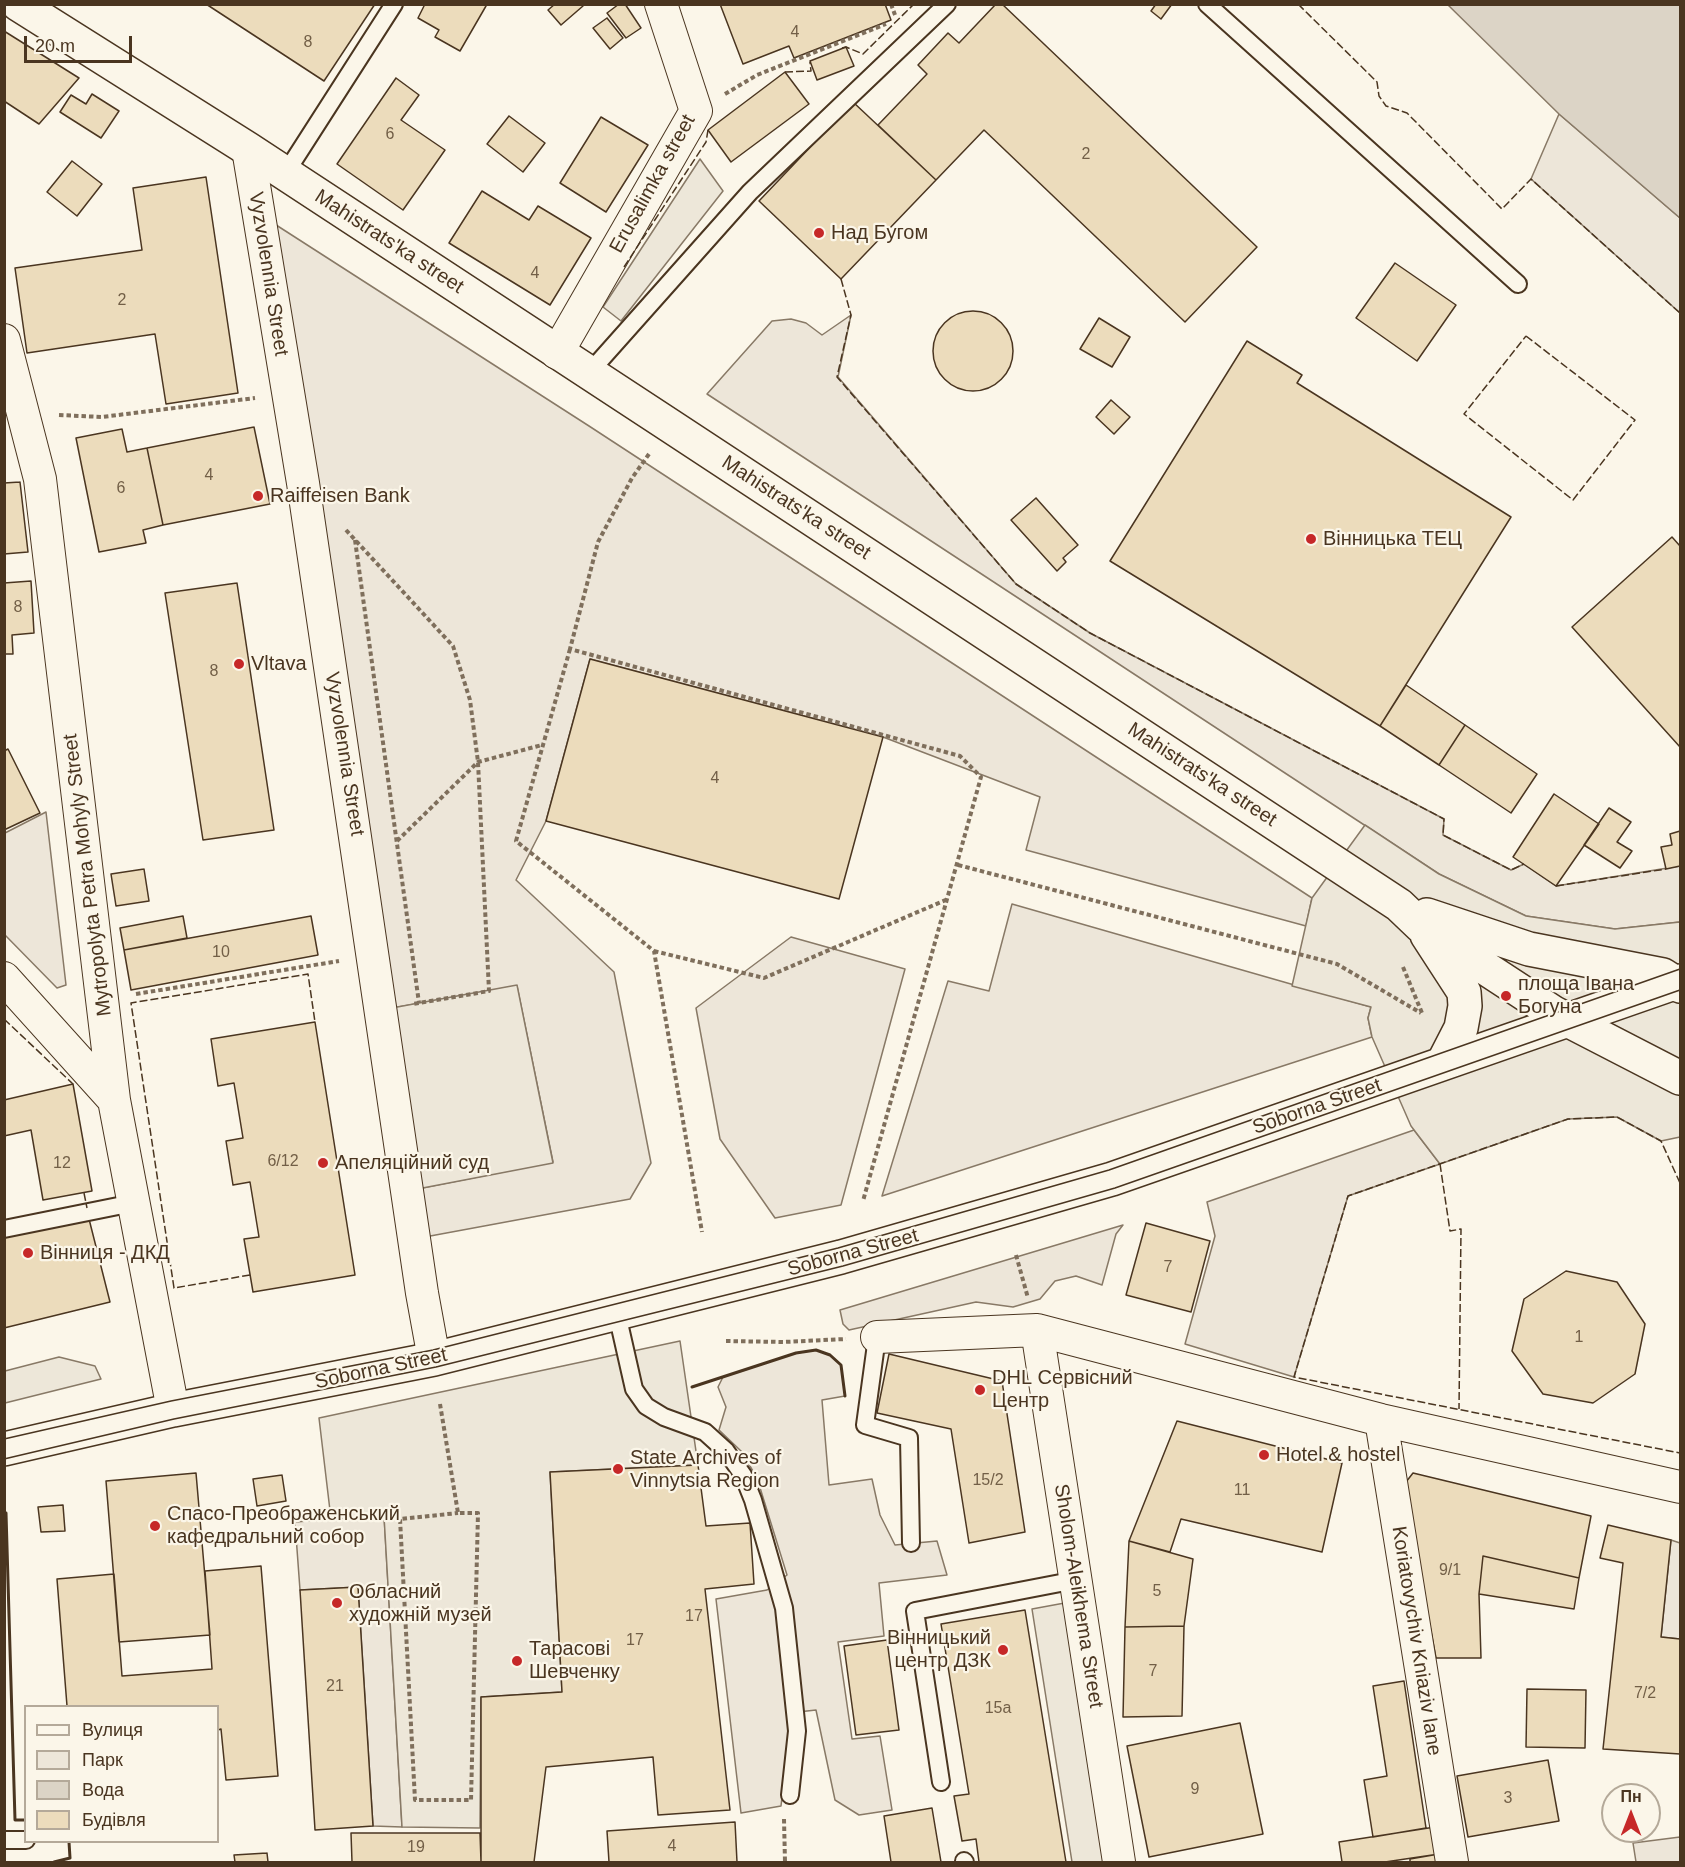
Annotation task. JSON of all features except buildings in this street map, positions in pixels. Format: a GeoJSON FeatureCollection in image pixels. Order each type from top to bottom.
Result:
{"type":"FeatureCollection","features":[{"type":"Feature","properties":{"kind":"street","name":"Mahistrats'ka street"},"geometry":{"type":"LineString","coordinates":[[18,4],[248,149],[1567,1020],[1680,1078]]}},
{"type":"Feature","properties":{"kind":"street","name":"Erusalimka street"},"geometry":{"type":"LineString","coordinates":[[557,354],[696,111],[661,4]]}},
{"type":"Feature","properties":{"kind":"street","name":"Vyzvolennia Street"},"geometry":{"type":"LineString","coordinates":[[248,149],[288,394],[374,956],[422,1293],[434,1359]]}},
{"type":"Feature","properties":{"kind":"street","name":"Mytropolyta Petra Mohyly Street"},"geometry":{"type":"LineString","coordinates":[[4,340],[40,479],[114,1100],[173,1410]]}},
{"type":"Feature","properties":{"kind":"street"},"geometry":{"type":"LineString","coordinates":[[1410,916],[1529,949],[1663,975],[1679,983]]}},
{"type":"Feature","properties":{"kind":"street"},"geometry":{"type":"LineString","coordinates":[[1410,916],[1464,993],[1465,1006],[1461,1028],[1443,1063]]}},
{"type":"Feature","properties":{"kind":"street"},"geometry":{"type":"LineString","coordinates":[[4,978],[114,1100]]}},
{"type":"Feature","properties":{"kind":"street","name":"Soborna Street"},"geometry":{"type":"LineString","coordinates":[[4,1449],[173,1410],[434,1359],[841,1257],[1113,1179],[1679,983]]}},
{"type":"Feature","properties":{"kind":"street"},"geometry":{"type":"LineString","coordinates":[[876,1337],[1034,1319],[1380,1420],[1680,1487]]}},
{"type":"Feature","properties":{"kind":"street","name":"Sholom-Aleikhema Street"},"geometry":{"type":"LineString","coordinates":[[1034,1319],[1119,1863]]}},
{"type":"Feature","properties":{"kind":"street","name":"Koriatovychiv Kniaziv lane"},"geometry":{"type":"LineString","coordinates":[[1380,1420],[1452,1863]]}},
{"type":"Feature","properties":{"kind":"lane"},"geometry":{"type":"LineString","coordinates":[[285,174],[394,4]]}},
{"type":"Feature","properties":{"kind":"lane"},"geometry":{"type":"LineString","coordinates":[[588,374],[750,192],[947,4]]}},
{"type":"Feature","properties":{"kind":"lane"},"geometry":{"type":"LineString","coordinates":[[1207,4],[1518,284]]}},
{"type":"Feature","properties":{"kind":"lane"},"geometry":{"type":"LineString","coordinates":[[4,1229],[133,1203]]}},
{"type":"Feature","properties":{"kind":"lane"},"geometry":{"type":"LineString","coordinates":[[617,1314],[633,1389],[646,1406],[664,1417],[705,1432],[726,1451],[742,1474],[753,1500],[784,1608],[797,1731],[790,1795]]}},
{"type":"Feature","properties":{"kind":"lane"},"geometry":{"type":"LineString","coordinates":[[876,1337],[865,1425],[909,1438],[910,1543]]}},
{"type":"Feature","properties":{"kind":"lane"},"geometry":{"type":"LineString","coordinates":[[941,1782],[915,1611],[1076,1580]]}},
{"type":"Feature","properties":{"kind":"lane"},"geometry":{"type":"LineString","coordinates":[[4,1840],[24,1840]]}},
{"type":"Feature","properties":{"kind":"path"},"geometry":{"type":"LineString","coordinates":[[696,111],[757,75],[897,19],[891,4]]}},
{"type":"Feature","properties":{"kind":"path"},"geometry":{"type":"LineString","coordinates":[[24,414],[102,417],[288,394]]}},
{"type":"Feature","properties":{"kind":"path"},"geometry":{"type":"LineString","coordinates":[[650,452],[632,478],[598,542],[516,841],[654,951],[764,978],[948,899]]}},
{"type":"Feature","properties":{"kind":"path"},"geometry":{"type":"LineString","coordinates":[[340,524],[453,646],[470,700],[478,762],[489,991],[381,1010]]}},
{"type":"Feature","properties":{"kind":"path"},"geometry":{"type":"LineString","coordinates":[[355,540],[419,1003]]}},
{"type":"Feature","properties":{"kind":"path"},"geometry":{"type":"LineString","coordinates":[[570,649],[960,756],[981,777],[863,1201]]}},
{"type":"Feature","properties":{"kind":"path"},"geometry":{"type":"LineString","coordinates":[[397,841],[478,762],[543,745]]}},
{"type":"Feature","properties":{"kind":"path"},"geometry":{"type":"LineString","coordinates":[[958,865],[1337,964],[1422,1013]]}},
{"type":"Feature","properties":{"kind":"path"},"geometry":{"type":"LineString","coordinates":[[654,951],[702,1232]]}},
{"type":"Feature","properties":{"kind":"path"},"geometry":{"type":"LineString","coordinates":[[103,999],[374,956]]}},
{"type":"Feature","properties":{"kind":"path"},"geometry":{"type":"LineString","coordinates":[[1016,1255],[1034,1319]]}},
{"type":"Feature","properties":{"kind":"path"},"geometry":{"type":"LineString","coordinates":[[726,1341],[825,1340]]}},
{"type":"Feature","properties":{"kind":"path"},"geometry":{"type":"LineString","coordinates":[[441,1404],[458,1513]]}},
{"type":"Feature","properties":{"kind":"path"},"geometry":{"type":"LineString","coordinates":[[458,1513],[478,1513],[471,1800],[415,1800],[400,1519],[458,1513]]}},
{"type":"Feature","properties":{"kind":"path"},"geometry":{"type":"LineString","coordinates":[[785,1863],[784,1817],[790,1795]]}},
{"type":"Feature","properties":{"kind":"green space"},"geometry":{"type":"Polygon","coordinates":[[[1559,114],[1680,218],[1680,313],[1531,179],[1559,114]]]}},
{"type":"Feature","properties":{"kind":"green space"},"geometry":{"type":"Polygon","coordinates":[[[259,214],[589,426],[1312,898],[1306,926],[1026,850],[1040,797],[883,737],[590,659],[546,821],[516,880],[614,972],[651,1163],[630,1199],[414,1239],[407,1191],[553,1162],[517,986],[381,1010],[259,214]]]}},
{"type":"Feature","properties":{"kind":"green space"},"geometry":{"type":"Polygon","coordinates":[[[851,315],[838,377],[1016,584],[1090,633],[1444,819],[1443,835],[1511,870],[1524,864],[1556,886],[1680,866],[1680,922],[1615,929],[1526,916],[1439,874],[707,394],[772,321],[791,319],[806,323],[822,335],[851,315]]]}},
{"type":"Feature","properties":{"kind":"green space"},"geometry":{"type":"Polygon","coordinates":[[[46,812],[66,985],[57,988],[5,935],[5,833],[46,812]]]}},
{"type":"Feature","properties":{"kind":"green space"},"geometry":{"type":"Polygon","coordinates":[[[1012,904],[1371,1007],[1368,1018],[1372,1037],[882,1196],[948,981],[989,991],[1012,904]]]}},
{"type":"Feature","properties":{"kind":"green space"},"geometry":{"type":"Polygon","coordinates":[[[791,937],[905,969],[841,1205],[775,1218],[720,1139],[696,1008],[791,937]]]}},
{"type":"Feature","properties":{"kind":"green space"},"geometry":{"type":"Polygon","coordinates":[[[1414,1130],[1440,1164],[1348,1196],[1294,1377],[1185,1344],[1215,1236],[1207,1202],[1414,1130]]]}},
{"type":"Feature","properties":{"kind":"green space"},"geometry":{"type":"Polygon","coordinates":[[[1123,1225],[1116,1234],[1102,1285],[1076,1276],[1055,1281],[1040,1299],[1013,1307],[976,1302],[849,1330],[843,1324],[840,1310],[1123,1225]]]}},
{"type":"Feature","properties":{"kind":"green space"},"geometry":{"type":"Polygon","coordinates":[[[816,1350],[830,1355],[841,1365],[845,1396],[822,1400],[829,1485],[872,1479],[880,1515],[895,1545],[937,1541],[947,1575],[879,1583],[884,1636],[838,1642],[852,1739],[880,1736],[892,1810],[859,1815],[835,1800],[816,1710],[789,1713],[790,1727],[781,1806],[741,1813],[716,1599],[767,1590],[787,1575],[757,1478],[741,1451],[719,1430],[726,1407],[718,1387],[723,1377],[796,1353],[816,1350]]]}},
{"type":"Feature","properties":{"kind":"green space"},"geometry":{"type":"Polygon","coordinates":[[[384,1515],[402,1827],[373,1826],[358,1587],[300,1590],[295,1522],[384,1515]]]}},
{"type":"Feature","properties":{"kind":"green space"},"geometry":{"type":"Polygon","coordinates":[[[1671,1540],[1680,1543],[1680,1639],[1661,1637],[1671,1540]]]}},
{"type":"Feature","properties":{"kind":"green space"},"geometry":{"type":"Polygon","coordinates":[[[1680,1837],[1680,1862],[1636,1862],[1633,1843],[1661,1843],[1661,1839],[1680,1837]]]}},
{"type":"Feature","properties":{"kind":"shaded area"},"geometry":{"type":"Polygon","coordinates":[[[700,159],[723,191],[621,321],[603,307],[700,159]]]}},
{"type":"Feature","properties":{"kind":"shaded area","name":"площа Івана Богуна"},"geometry":{"type":"Polygon","coordinates":[[[1365,825],[1439,874],[1526,916],[1615,929],[1680,922],[1680,1137],[1661,1141],[1617,1117],[1568,1119],[1440,1164],[1411,1126],[1372,1037],[1368,1018],[1371,1007],[1292,986],[1312,898],[1365,825]]]}},
{"type":"Feature","properties":{"kind":"shaded area"},"geometry":{"type":"Polygon","coordinates":[[[517,985],[553,1163],[407,1191],[381,1010],[517,985]]]}},
{"type":"Feature","properties":{"kind":"shaded area"},"geometry":{"type":"Polygon","coordinates":[[[680,1341],[698,1465],[550,1472],[562,1692],[481,1697],[480,1828],[402,1827],[384,1516],[331,1519],[319,1418],[680,1341]]]}},
{"type":"Feature","properties":{"kind":"shaded area"},"geometry":{"type":"Polygon","coordinates":[[[59,1357],[95,1366],[101,1379],[5,1403],[5,1371],[59,1357]]]}},
{"type":"Feature","properties":{"kind":"shaded area"},"geometry":{"type":"Polygon","coordinates":[[[1070,1602],[1108,1862],[1072,1862],[1032,1609],[1070,1602]]]}},
{"type":"Feature","properties":{"kind":"water"},"geometry":{"type":"Polygon","coordinates":[[[1448,5],[1680,5],[1680,218],[1559,114],[1448,5]]]}},
{"type":"Feature","properties":{"kind":"tram line"},"geometry":{"type":"LineString","coordinates":[[4,1439],[171,1401],[433,1350],[838,1248],[1109,1170],[1680,969]]}},
{"type":"Feature","properties":{"kind":"tram line"},"geometry":{"type":"LineString","coordinates":[[4,1459],[174,1419],[436,1367],[843,1266],[1115,1188],[1680,990]]}},
{"type":"Feature","properties":{"kind":"fence"},"geometry":{"type":"LineString","coordinates":[[842,48],[846,47],[863,54],[914,4]]}},
{"type":"Feature","properties":{"kind":"fence"},"geometry":{"type":"LineString","coordinates":[[1298,4],[1377,82],[1379,96],[1386,106],[1407,113],[1502,209],[1531,179],[1680,313]]}},
{"type":"Feature","properties":{"kind":"fence"},"geometry":{"type":"LineString","coordinates":[[785,72],[811,71],[810,62]]}},
{"type":"Feature","properties":{"kind":"fence"},"geometry":{"type":"LineString","coordinates":[[624,267],[706,142],[708,130]]}},
{"type":"Feature","properties":{"kind":"fence"},"geometry":{"type":"LineString","coordinates":[[841,279],[851,315],[837,377],[1016,584],[1090,633],[1444,819],[1443,835],[1511,870],[1524,864]]}},
{"type":"Feature","properties":{"kind":"fence"},"geometry":{"type":"LineString","coordinates":[[1526,336],[1635,420],[1573,500],[1464,414],[1526,336]]}},
{"type":"Feature","properties":{"kind":"fence"},"geometry":{"type":"LineString","coordinates":[[1556,886],[1666,869]]}},
{"type":"Feature","properties":{"kind":"fence"},"geometry":{"type":"LineString","coordinates":[[250,1275],[174,1288],[131,1003],[308,974],[315,1022]]}},
{"type":"Feature","properties":{"kind":"fence"},"geometry":{"type":"LineString","coordinates":[[4,1019],[73,1084]]}},
{"type":"Feature","properties":{"kind":"fence"},"geometry":{"type":"LineString","coordinates":[[1680,1183],[1661,1141],[1617,1117],[1568,1119],[1348,1196],[1294,1377],[1680,1453]]}},
{"type":"Feature","properties":{"kind":"fence"},"geometry":{"type":"LineString","coordinates":[[1440,1164],[1450,1231],[1461,1229],[1459,1409]]}},
{"type":"Feature","properties":{"kind":"fence"},"geometry":{"type":"LineString","coordinates":[[84,1193],[87,1208]]}},
{"type":"Feature","properties":{"kind":"wall"},"geometry":{"type":"LineString","coordinates":[[692,1387],[796,1353],[816,1350],[830,1355],[841,1365],[845,1396]]}},
{"type":"Feature","properties":{"kind":"wall"},"geometry":{"type":"LineString","coordinates":[[6,1513],[15,1820],[24,1820]]}},
{"type":"Feature","properties":{"kind":"wall"},"geometry":{"type":"LineString","coordinates":[[54,1862],[70,1858],[69,1843]]}},
{"type":"Feature","properties":{"kind":"place","name":"Над Бугом"},"geometry":{"type":"Point","coordinates":[819,233]}},
{"type":"Feature","properties":{"kind":"place","name":"Raiffeisen Bank"},"geometry":{"type":"Point","coordinates":[258,496]}},
{"type":"Feature","properties":{"kind":"place","name":"Вінницька ТЕЦ"},"geometry":{"type":"Point","coordinates":[1311,539]}},
{"type":"Feature","properties":{"kind":"place","name":"Vltava"},"geometry":{"type":"Point","coordinates":[239,664]}},
{"type":"Feature","properties":{"kind":"place","name":"площа Івана Богуна"},"geometry":{"type":"Point","coordinates":[1506,996]}},
{"type":"Feature","properties":{"kind":"place","name":"Апеляційний суд"},"geometry":{"type":"Point","coordinates":[323,1163]}},
{"type":"Feature","properties":{"kind":"place","name":"Вінниця - ДКД"},"geometry":{"type":"Point","coordinates":[28,1253]}},
{"type":"Feature","properties":{"kind":"place","name":"DHL Сервісний Центр"},"geometry":{"type":"Point","coordinates":[980,1390]}},
{"type":"Feature","properties":{"kind":"place","name":"Hotel & hostel"},"geometry":{"type":"Point","coordinates":[1264,1455]}},
{"type":"Feature","properties":{"kind":"place","name":"State Archives of Vinnytsia Region"},"geometry":{"type":"Point","coordinates":[618,1469]}},
{"type":"Feature","properties":{"kind":"place","name":"Спасо-Преображенський кафедральний собор"},"geometry":{"type":"Point","coordinates":[155,1526]}},
{"type":"Feature","properties":{"kind":"place","name":"Обласний художній музей"},"geometry":{"type":"Point","coordinates":[337,1603]}},
{"type":"Feature","properties":{"kind":"place","name":"Вінницький центр ДЗК"},"geometry":{"type":"Point","coordinates":[1003,1650]}},
{"type":"Feature","properties":{"kind":"place","name":"Тарасові Шевченку"},"geometry":{"type":"Point","coordinates":[517,1661]}}]}
